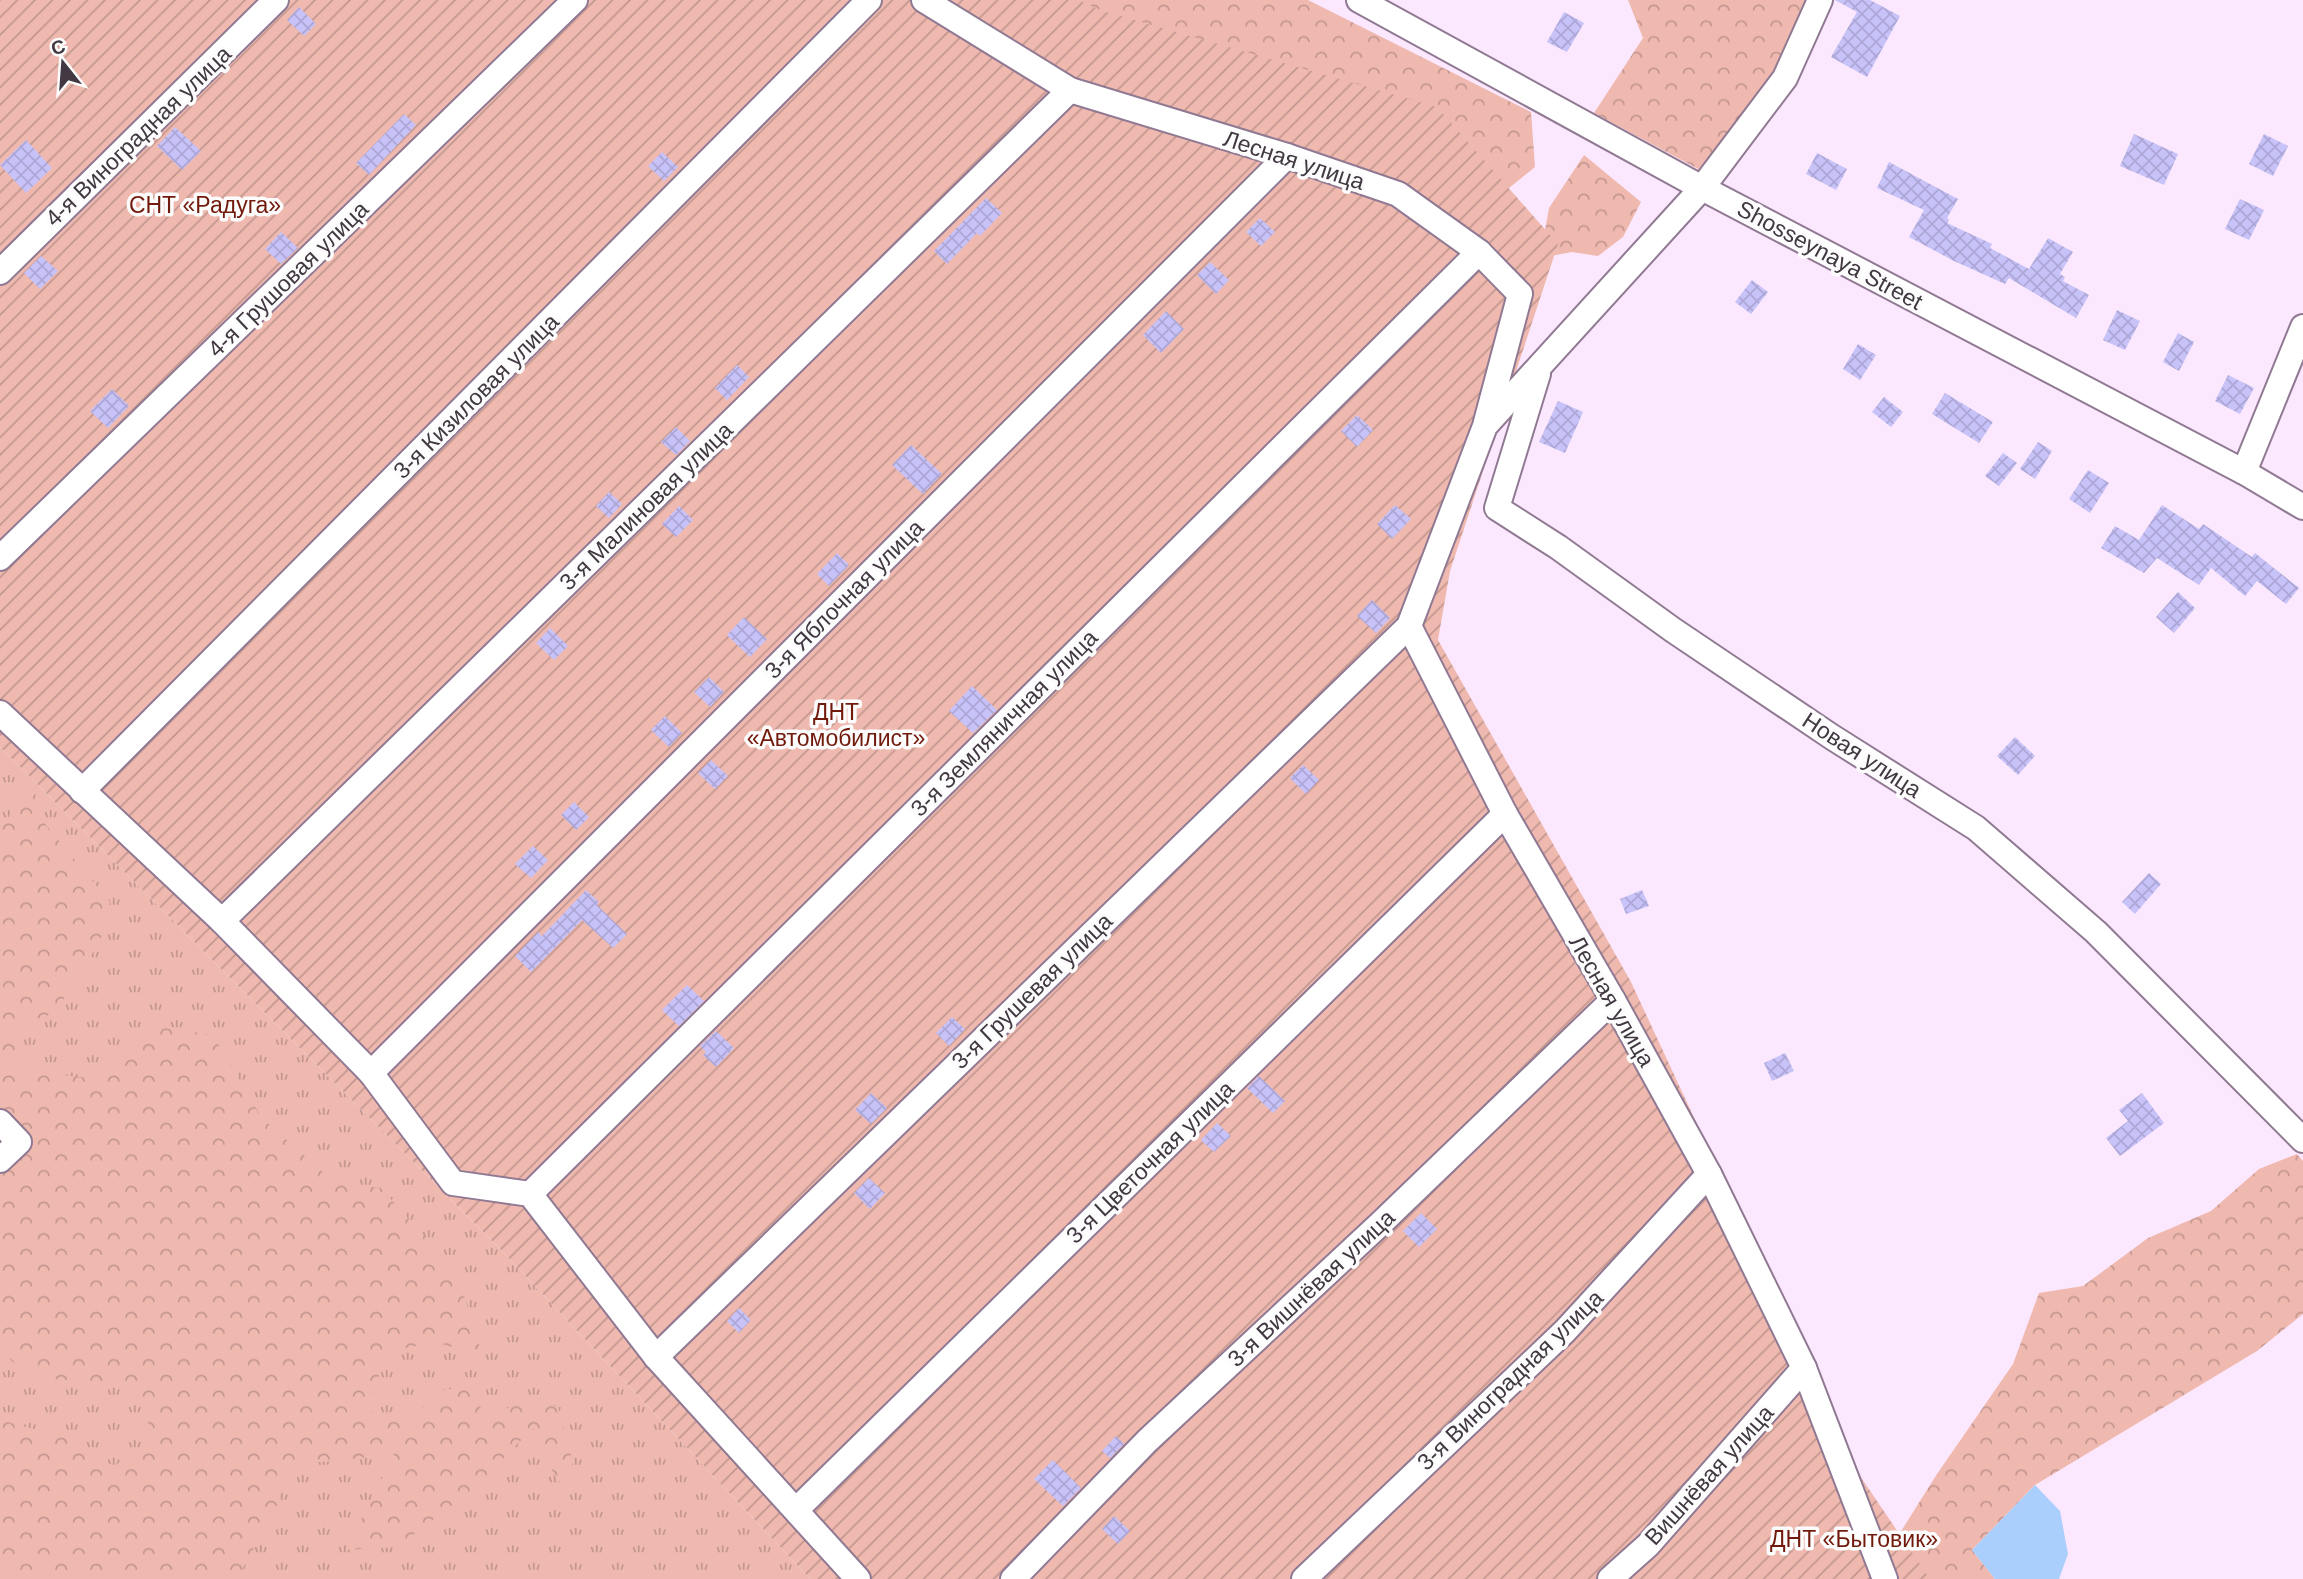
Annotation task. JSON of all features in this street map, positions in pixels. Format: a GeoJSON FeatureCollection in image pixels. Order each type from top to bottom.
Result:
{"type":"FeatureCollection","features":[{"type":"Feature","properties":{"kind":"street","name":"4-я Виноградная улица"},"geometry":{"type":"LineString","coordinates":[[0,272],[276,0]]}},
{"type":"Feature","properties":{"kind":"street","name":"4-я Грушовая улица"},"geometry":{"type":"LineString","coordinates":[[0,558],[575,0]]}},
{"type":"Feature","properties":{"kind":"street","name":"3-я Кизиловая улица"},"geometry":{"type":"LineString","coordinates":[[82,791],[869,0]]}},
{"type":"Feature","properties":{"kind":"street","name":"Лесная улица"},"geometry":{"type":"LineString","coordinates":[[924,0],[1070,90],[1287,156],[1398,194],[1479,252],[1520,294],[1485,426],[1409,626],[1505,814],[1613,1000],[1709,1174],[1804,1368],[1885,1579]]}},
{"type":"Feature","properties":{"kind":"street","name":"Shosseynaya Street"},"geometry":{"type":"LineString","coordinates":[[1359,0],[1702,188],[2244,472],[2303,507]]}},
{"type":"Feature","properties":{"kind":"street","name":"Лесная улица"},"geometry":{"type":"LineString","coordinates":[[1485,426],[1702,188],[1785,78],[1820,0]]}},
{"type":"Feature","properties":{"kind":"street","name":"3-я Малиновая улица"},"geometry":{"type":"LineString","coordinates":[[222,921],[1070,90]]}},
{"type":"Feature","properties":{"kind":"street","name":"3-я Яблочная улица"},"geometry":{"type":"LineString","coordinates":[[371,1073],[1287,156]]}},
{"type":"Feature","properties":{"kind":"street","name":"3-я Земляничная улица"},"geometry":{"type":"LineString","coordinates":[[530,1194],[1479,252]]}},
{"type":"Feature","properties":{"kind":"street"},"geometry":{"type":"LineString","coordinates":[[2244,472],[2303,327]]}},
{"type":"Feature","properties":{"kind":"street","name":"Новая улица"},"geometry":{"type":"LineString","coordinates":[[1540,367],[1497,508],[1832,737],[1976,828],[2096,932],[2303,1140]]}},
{"type":"Feature","properties":{"kind":"street","name":"3-я Грушевая улица"},"geometry":{"type":"LineString","coordinates":[[656,1357],[1409,626]]}},
{"type":"Feature","properties":{"kind":"street"},"geometry":{"type":"LineString","coordinates":[[0,713],[222,921],[371,1073],[453,1183],[530,1194],[656,1357],[859,1579]]}},
{"type":"Feature","properties":{"kind":"street","name":"3-я Цветочная улица"},"geometry":{"type":"LineString","coordinates":[[796,1510],[1505,814]]}},
{"type":"Feature","properties":{"kind":"street","name":"3-я Вишнёвая улица"},"geometry":{"type":"LineString","coordinates":[[1013,1579],[1147,1441],[1380,1224],[1613,1000]]}},
{"type":"Feature","properties":{"kind":"street"},"geometry":{"type":"LineString","coordinates":[[0,1122],[19,1142],[0,1160]]}},
{"type":"Feature","properties":{"kind":"street","name":"3-я Виноградная улица"},"geometry":{"type":"LineString","coordinates":[[1304,1579],[1565,1331],[1709,1174]]}},
{"type":"Feature","properties":{"kind":"street","name":"Вишнёвая улица"},"geometry":{"type":"LineString","coordinates":[[1610,1579],[1648,1545],[1804,1368]]}},
{"type":"Feature","properties":{"kind":"green space","name":"ДНТ «Автомобилист»"},"geometry":{"type":"Polygon","coordinates":[[[0,0],[1078,0],[1103,11],[1437,107],[1558,244],[1450,571],[1438,640],[1631,982],[1862,1479],[1930,1579],[810,1579],[503,1252],[0,747],[0,0]]]}},
{"type":"Feature","properties":{"kind":"green space"},"geometry":{"type":"Polygon","coordinates":[[[980,0],[1308,0],[1531,112],[1535,167],[1487,206],[980,0]]]}},
{"type":"Feature","properties":{"kind":"green space"},"geometry":{"type":"Polygon","coordinates":[[[1628,0],[1811,0],[1766,85],[1700,170],[1594,113],[1643,38],[1628,0]]]}},
{"type":"Feature","properties":{"kind":"green space"},"geometry":{"type":"Polygon","coordinates":[[[1584,155],[1641,202],[1623,237],[1598,256],[1572,252],[1540,258],[1549,208],[1584,155]]]}},
{"type":"Feature","properties":{"kind":"green space"},"geometry":{"type":"Polygon","coordinates":[[[0,747],[503,1252],[810,1579],[0,1579],[0,747]]]}},
{"type":"Feature","properties":{"kind":"green space"},"geometry":{"type":"Polygon","coordinates":[[[27,785],[45,824],[110,902],[100,941],[55,1013],[19,1025],[14,1071],[102,1079],[154,1026],[213,1035],[262,1118],[335,1183],[381,1188],[457,1273],[483,1357],[436,1342],[391,1351],[363,1409],[403,1424],[446,1389],[479,1389],[482,1426],[525,1396],[558,1407],[573,1463],[558,1483],[533,1428],[473,1489],[397,1547],[346,1550],[395,1452],[341,1461],[293,1463],[274,1512],[243,1568],[250,1579],[0,1579],[0,1422],[70,1439],[113,1466],[155,1445],[136,1384],[34,1378],[0,1352],[0,832],[27,785]]]}},
{"type":"Feature","properties":{"kind":"green space"},"geometry":{"type":"Polygon","coordinates":[[[2297,1154],[2303,1161],[2303,1314],[2257,1351],[2035,1485],[1972,1550],[1995,1579],[1898,1579],[1893,1544],[1937,1474],[2013,1364],[2039,1293],[2083,1286],[2148,1238],[2211,1211],[2259,1169],[2297,1154]]]}},
{"type":"Feature","properties":{"kind":"water"},"geometry":{"type":"Polygon","coordinates":[[[2035,1485],[2060,1511],[2068,1554],[2059,1579],[1995,1579],[1972,1550],[2035,1485]]]}},
{"type":"Feature","properties":{"kind":"building"},"geometry":{"type":"Polygon","coordinates":[[[1835,0],[1870,0],[1900,16],[1867,77],[1831,57],[1857,12],[1835,0]]]}},
{"type":"Feature","properties":{"kind":"building"},"geometry":{"type":"Polygon","coordinates":[[[299,7],[316,24],[304,36],[287,20],[299,7]]]}},
{"type":"Feature","properties":{"kind":"building"},"geometry":{"type":"Polygon","coordinates":[[[1564,12],[1584,23],[1567,52],[1547,42],[1564,12]]]}},
{"type":"Feature","properties":{"kind":"building"},"geometry":{"type":"Polygon","coordinates":[[[404,114],[416,125],[369,175],[356,163],[404,114]]]}},
{"type":"Feature","properties":{"kind":"building"},"geometry":{"type":"Polygon","coordinates":[[[175,127],[201,151],[182,170],[157,146],[175,127]]]}},
{"type":"Feature","properties":{"kind":"building"},"geometry":{"type":"Polygon","coordinates":[[[2134,134],[2178,154],[2164,185],[2120,166],[2134,134]]]}},
{"type":"Feature","properties":{"kind":"building"},"geometry":{"type":"Polygon","coordinates":[[[2264,134],[2288,146],[2273,176],[2249,164],[2264,134]]]}},
{"type":"Feature","properties":{"kind":"building"},"geometry":{"type":"Polygon","coordinates":[[[26,140],[52,168],[26,193],[0,165],[26,140]]]}},
{"type":"Feature","properties":{"kind":"building"},"geometry":{"type":"Polygon","coordinates":[[[662,152],[678,167],[664,181],[648,166],[662,152]]]}},
{"type":"Feature","properties":{"kind":"building"},"geometry":{"type":"Polygon","coordinates":[[[1817,153],[1847,169],[1836,190],[1806,174],[1817,153]]]}},
{"type":"Feature","properties":{"kind":"building"},"geometry":{"type":"Polygon","coordinates":[[[1889,162],[1958,199],[1947,223],[1992,244],[1990,248],[2029,269],[2048,238],[2073,252],[2060,274],[2065,277],[2063,281],[2089,295],[2076,318],[2009,278],[2005,284],[1909,237],[1924,210],[1877,188],[1889,162]]]}},
{"type":"Feature","properties":{"kind":"building"},"geometry":{"type":"Polygon","coordinates":[[[986,198],[1002,213],[980,236],[977,233],[947,264],[934,251],[986,198]]]}},
{"type":"Feature","properties":{"kind":"building"},"geometry":{"type":"Polygon","coordinates":[[[2240,199],[2264,210],[2249,240],[2225,229],[2240,199]]]}},
{"type":"Feature","properties":{"kind":"building"},"geometry":{"type":"Polygon","coordinates":[[[1260,218],[1275,232],[1261,246],[1246,232],[1260,218]]]}},
{"type":"Feature","properties":{"kind":"building"},"geometry":{"type":"Polygon","coordinates":[[[281,232],[298,248],[281,264],[265,249],[281,232]]]}},
{"type":"Feature","properties":{"kind":"building"},"geometry":{"type":"Polygon","coordinates":[[[41,256],[58,271],[40,289],[24,273],[41,256]]]}},
{"type":"Feature","properties":{"kind":"building"},"geometry":{"type":"Polygon","coordinates":[[[1210,262],[1229,280],[1216,294],[1197,275],[1210,262]]]}},
{"type":"Feature","properties":{"kind":"building"},"geometry":{"type":"Polygon","coordinates":[[[1752,280],[1768,292],[1751,314],[1735,302],[1752,280]]]}},
{"type":"Feature","properties":{"kind":"building"},"geometry":{"type":"Polygon","coordinates":[[[2117,310],[2140,321],[2125,350],[2103,340],[2117,310]]]}},
{"type":"Feature","properties":{"kind":"building"},"geometry":{"type":"Polygon","coordinates":[[[1166,311],[1184,329],[1161,353],[1143,335],[1166,311]]]}},
{"type":"Feature","properties":{"kind":"building"},"geometry":{"type":"Polygon","coordinates":[[[2178,333],[2194,342],[2179,371],[2163,362],[2178,333]]]}},
{"type":"Feature","properties":{"kind":"building"},"geometry":{"type":"Polygon","coordinates":[[[1858,344],[1876,355],[1860,380],[1843,369],[1858,344]]]}},
{"type":"Feature","properties":{"kind":"building"},"geometry":{"type":"Polygon","coordinates":[[[737,365],[749,377],[727,400],[715,388],[737,365]]]}},
{"type":"Feature","properties":{"kind":"building"},"geometry":{"type":"Polygon","coordinates":[[[2228,375],[2254,388],[2240,414],[2215,401],[2228,375]]]}},
{"type":"Feature","properties":{"kind":"building"},"geometry":{"type":"Polygon","coordinates":[[[112,389],[129,406],[108,428],[90,411],[112,389]]]}},
{"type":"Feature","properties":{"kind":"building"},"geometry":{"type":"Polygon","coordinates":[[[1945,393],[1993,422],[1979,443],[1932,414],[1945,393]]]}},
{"type":"Feature","properties":{"kind":"building"},"geometry":{"type":"Polygon","coordinates":[[[1884,397],[1903,412],[1891,427],[1872,412],[1884,397]]]}},
{"type":"Feature","properties":{"kind":"building"},"geometry":{"type":"Polygon","coordinates":[[[1558,401],[1583,412],[1565,453],[1539,442],[1558,401]]]}},
{"type":"Feature","properties":{"kind":"building"},"geometry":{"type":"Polygon","coordinates":[[[1357,415],[1373,430],[1357,447],[1341,431],[1357,415]]]}},
{"type":"Feature","properties":{"kind":"building"},"geometry":{"type":"Polygon","coordinates":[[[676,427],[690,441],[676,455],[661,442],[676,427]]]}},
{"type":"Feature","properties":{"kind":"building"},"geometry":{"type":"Polygon","coordinates":[[[2038,442],[2052,451],[2035,479],[2020,469],[2038,442]]]}},
{"type":"Feature","properties":{"kind":"building"},"geometry":{"type":"Polygon","coordinates":[[[911,445],[942,474],[923,494],[892,465],[911,445]]]}},
{"type":"Feature","properties":{"kind":"building"},"geometry":{"type":"Polygon","coordinates":[[[2003,453],[2017,463],[1999,486],[1985,476],[2003,453]]]}},
{"type":"Feature","properties":{"kind":"building"},"geometry":{"type":"Polygon","coordinates":[[[2088,470],[2109,483],[2090,513],[2069,499],[2088,470]]]}},
{"type":"Feature","properties":{"kind":"building"},"geometry":{"type":"Polygon","coordinates":[[[609,492],[622,504],[609,518],[596,506],[609,492]]]}},
{"type":"Feature","properties":{"kind":"building"},"geometry":{"type":"Polygon","coordinates":[[[1395,505],[1411,519],[1392,539],[1377,524],[1395,505]]]}},
{"type":"Feature","properties":{"kind":"building"},"geometry":{"type":"Polygon","coordinates":[[[2162,505],[2199,529],[2203,524],[2252,557],[2255,553],[2299,588],[2286,604],[2257,581],[2245,596],[2211,568],[2199,585],[2157,558],[2144,573],[2101,548],[2115,526],[2139,540],[2162,505]]]}},
{"type":"Feature","properties":{"kind":"building"},"geometry":{"type":"Polygon","coordinates":[[[679,506],[693,520],[676,537],[662,524],[679,506]]]}},
{"type":"Feature","properties":{"kind":"building"},"geometry":{"type":"Polygon","coordinates":[[[837,553],[849,565],[829,586],[817,574],[837,553]]]}},
{"type":"Feature","properties":{"kind":"building"},"geometry":{"type":"Polygon","coordinates":[[[2178,592],[2195,608],[2174,633],[2156,617],[2178,592]]]}},
{"type":"Feature","properties":{"kind":"building"},"geometry":{"type":"Polygon","coordinates":[[[1372,600],[1390,618],[1376,633],[1357,616],[1372,600]]]}},
{"type":"Feature","properties":{"kind":"building"},"geometry":{"type":"Polygon","coordinates":[[[744,617],[767,639],[750,657],[727,635],[744,617]]]}},
{"type":"Feature","properties":{"kind":"building"},"geometry":{"type":"Polygon","coordinates":[[[550,628],[568,646],[554,660],[536,643],[550,628]]]}},
{"type":"Feature","properties":{"kind":"building"},"geometry":{"type":"Polygon","coordinates":[[[709,677],[724,692],[710,707],[694,692],[709,677]]]}},
{"type":"Feature","properties":{"kind":"building"},"geometry":{"type":"Polygon","coordinates":[[[972,686],[997,710],[973,733],[949,711],[972,686]]]}},
{"type":"Feature","properties":{"kind":"building"},"geometry":{"type":"Polygon","coordinates":[[[665,716],[682,733],[669,747],[651,730],[665,716]]]}},
{"type":"Feature","properties":{"kind":"building"},"geometry":{"type":"Polygon","coordinates":[[[2015,737],[2035,756],[2018,775],[1997,756],[2015,737]]]}},
{"type":"Feature","properties":{"kind":"building"},"geometry":{"type":"Polygon","coordinates":[[[711,760],[728,776],[715,789],[698,773],[711,760]]]}},
{"type":"Feature","properties":{"kind":"building"},"geometry":{"type":"Polygon","coordinates":[[[1303,765],[1319,780],[1306,794],[1290,778],[1303,765]]]}},
{"type":"Feature","properties":{"kind":"building"},"geometry":{"type":"Polygon","coordinates":[[[574,802],[589,817],[576,830],[561,815],[574,802]]]}},
{"type":"Feature","properties":{"kind":"building"},"geometry":{"type":"Polygon","coordinates":[[[533,846],[548,860],[531,878],[515,864],[533,846]]]}},
{"type":"Feature","properties":{"kind":"building"},"geometry":{"type":"Polygon","coordinates":[[[2149,873],[2161,884],[2135,914],[2122,902],[2149,873]]]}},
{"type":"Feature","properties":{"kind":"building"},"geometry":{"type":"Polygon","coordinates":[[[586,890],[599,902],[597,905],[627,934],[613,948],[582,920],[531,972],[515,956],[538,932],[542,936],[586,890]]]}},
{"type":"Feature","properties":{"kind":"building"},"geometry":{"type":"Polygon","coordinates":[[[1642,890],[1649,906],[1626,914],[1620,899],[1642,890]]]}},
{"type":"Feature","properties":{"kind":"building"},"geometry":{"type":"Polygon","coordinates":[[[687,985],[704,1001],[679,1026],[662,1010],[687,985]]]}},
{"type":"Feature","properties":{"kind":"building"},"geometry":{"type":"Polygon","coordinates":[[[952,1017],[965,1029],[949,1046],[936,1033],[952,1017]]]}},
{"type":"Feature","properties":{"kind":"building"},"geometry":{"type":"Polygon","coordinates":[[[716,1031],[734,1048],[716,1067],[703,1055],[706,1052],[700,1046],[716,1031]]]}},
{"type":"Feature","properties":{"kind":"building"},"geometry":{"type":"Polygon","coordinates":[[[1785,1053],[1794,1071],[1772,1081],[1764,1063],[1785,1053]]]}},
{"type":"Feature","properties":{"kind":"building"},"geometry":{"type":"Polygon","coordinates":[[[1259,1076],[1285,1101],[1273,1113],[1247,1088],[1259,1076]]]}},
{"type":"Feature","properties":{"kind":"building"},"geometry":{"type":"Polygon","coordinates":[[[871,1093],[887,1108],[871,1124],[855,1110],[871,1093]]]}},
{"type":"Feature","properties":{"kind":"building"},"geometry":{"type":"Polygon","coordinates":[[[2142,1093],[2164,1123],[2120,1156],[2106,1138],[2128,1121],[2119,1110],[2142,1093]]]}},
{"type":"Feature","properties":{"kind":"building"},"geometry":{"type":"Polygon","coordinates":[[[1217,1123],[1231,1136],[1214,1152],[1201,1140],[1217,1123]]]}},
{"type":"Feature","properties":{"kind":"building"},"geometry":{"type":"Polygon","coordinates":[[[869,1178],[885,1193],[870,1209],[854,1193],[869,1178]]]}},
{"type":"Feature","properties":{"kind":"building"},"geometry":{"type":"Polygon","coordinates":[[[1421,1213],[1437,1229],[1419,1247],[1403,1231],[1421,1213]]]}},
{"type":"Feature","properties":{"kind":"building"},"geometry":{"type":"Polygon","coordinates":[[[739,1308],[751,1320],[739,1333],[727,1321],[739,1308]]]}},
{"type":"Feature","properties":{"kind":"building"},"geometry":{"type":"Polygon","coordinates":[[[1116,1436],[1124,1444],[1110,1458],[1102,1451],[1116,1436]]]}},
{"type":"Feature","properties":{"kind":"building"},"geometry":{"type":"Polygon","coordinates":[[[1053,1460],[1081,1488],[1063,1506],[1034,1479],[1053,1460]]]}},
{"type":"Feature","properties":{"kind":"building"},"geometry":{"type":"Polygon","coordinates":[[[1114,1516],[1130,1531],[1118,1544],[1102,1529],[1114,1516]]]}},
{"type":"Feature","properties":{"kind":"park label","name":"СНТ «Радуга»"},"geometry":{"type":"Point","coordinates":[205,205]}},
{"type":"Feature","properties":{"kind":"park label","name":"ДНТ «Бытовик»"},"geometry":{"type":"Point","coordinates":[1854,1539]}}]}
